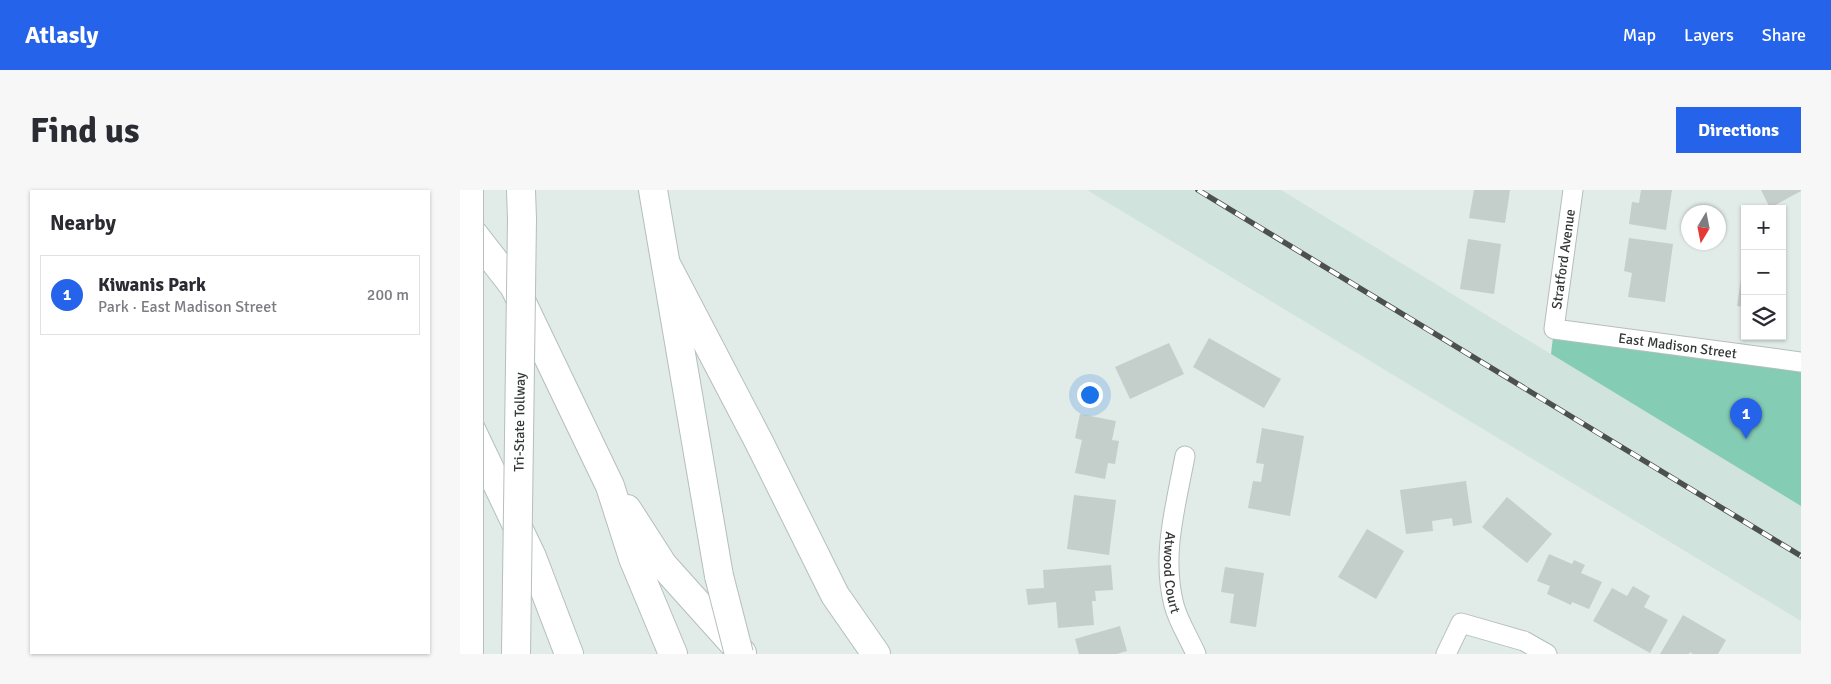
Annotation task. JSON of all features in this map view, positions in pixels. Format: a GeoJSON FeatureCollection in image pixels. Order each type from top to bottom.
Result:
{"type":"FeatureCollection","features":[{"type":"Feature","properties":{"kind":"highway"},"geometry":{"type":"LineString","coordinates":[[468,190],[469,654]]}},
{"type":"Feature","properties":{"kind":"highway","name":"Tri-State Tollway"},"geometry":{"type":"LineString","coordinates":[[516,654],[521,190]]}},
{"type":"Feature","properties":{"kind":"highway"},"geometry":{"type":"LineString","coordinates":[[653,190],[719,576],[738,654]]}},
{"type":"Feature","properties":{"kind":"highway"},"geometry":{"type":"LineString","coordinates":[[460,217],[514,286],[610,486],[632,558],[673,654]]}},
{"type":"Feature","properties":{"kind":"highway"},"geometry":{"type":"LineString","coordinates":[[666,264],[759,442],[835,595],[876,654]]}},
{"type":"Feature","properties":{"kind":"highway"},"geometry":{"type":"LineString","coordinates":[[460,406],[532,557],[569,654]]}},
{"type":"Feature","properties":{"kind":"highway"},"geometry":{"type":"LineString","coordinates":[[610,486],[663,565],[743,654]]}},
{"type":"Feature","properties":{"kind":"street","name":"Stratford Avenue"},"geometry":{"type":"LineString","coordinates":[[1554,329],[1573,190]]}},
{"type":"Feature","properties":{"kind":"street","name":"East Madison Street"},"geometry":{"type":"LineString","coordinates":[[1554,329],[1801,362]]}},
{"type":"Feature","properties":{"kind":"street","name":"Atwood Court"},"geometry":{"type":"LineString","coordinates":[[1185,456],[1170,541],[1168,579],[1175,607],[1196,654]]}},
{"type":"Feature","properties":{"kind":"street"},"geometry":{"type":"LineString","coordinates":[[1446,654],[1462,623],[1524,641],[1546,654]]}},
{"type":"Feature","properties":{"kind":"shaded area"},"geometry":{"type":"Polygon","coordinates":[[[1087,190],[1281,190],[1801,506],[1801,621],[1087,190]]]}},
{"type":"Feature","properties":{"kind":"green space"},"geometry":{"type":"Polygon","coordinates":[[[1553,337],[1801,372],[1801,506],[1551,354],[1553,337]]]}},
{"type":"Feature","properties":{"kind":"building"},"geometry":{"type":"Polygon","coordinates":[[[1474,190],[1510,190],[1505,223],[1469,218],[1474,190]]]}},
{"type":"Feature","properties":{"kind":"building"},"geometry":{"type":"Polygon","coordinates":[[[1641,190],[1672,190],[1666,230],[1629,224],[1632,202],[1639,203],[1641,190]]]}},
{"type":"Feature","properties":{"kind":"building"},"geometry":{"type":"Polygon","coordinates":[[[1761,190],[1801,190],[1775,205],[1768,205],[1761,190]]]}},
{"type":"Feature","properties":{"kind":"building"},"geometry":{"type":"Polygon","coordinates":[[[1629,238],[1673,244],[1665,302],[1628,297],[1632,273],[1624,271],[1629,238]]]}},
{"type":"Feature","properties":{"kind":"building"},"geometry":{"type":"Polygon","coordinates":[[[1468,239],[1501,244],[1494,294],[1460,289],[1468,239]]]}},
{"type":"Feature","properties":{"kind":"building"},"geometry":{"type":"Polygon","coordinates":[[[1741,279],[1741,306],[1737,306],[1741,279]]]}},
{"type":"Feature","properties":{"kind":"building"},"geometry":{"type":"Polygon","coordinates":[[[1209,338],[1281,379],[1264,408],[1193,367],[1209,338]]]}},
{"type":"Feature","properties":{"kind":"building"},"geometry":{"type":"Polygon","coordinates":[[[1169,343],[1184,374],[1130,399],[1115,367],[1169,343]]]}},
{"type":"Feature","properties":{"kind":"building"},"geometry":{"type":"Polygon","coordinates":[[[1080,414],[1116,421],[1112,440],[1119,441],[1115,464],[1108,463],[1105,479],[1075,473],[1082,440],[1075,438],[1080,414]]]}},
{"type":"Feature","properties":{"kind":"building"},"geometry":{"type":"Polygon","coordinates":[[[1262,428],[1304,436],[1290,516],[1248,508],[1253,481],[1261,482],[1264,464],[1256,463],[1262,428]]]}},
{"type":"Feature","properties":{"kind":"building"},"geometry":{"type":"Polygon","coordinates":[[[1466,481],[1472,523],[1453,526],[1452,518],[1432,521],[1433,531],[1406,534],[1400,490],[1466,481]]]}},
{"type":"Feature","properties":{"kind":"building"},"geometry":{"type":"Polygon","coordinates":[[[1074,495],[1116,500],[1109,555],[1067,549],[1074,495]]]}},
{"type":"Feature","properties":{"kind":"building"},"geometry":{"type":"Polygon","coordinates":[[[1507,497],[1552,534],[1527,563],[1482,527],[1507,497]]]}},
{"type":"Feature","properties":{"kind":"building"},"geometry":{"type":"Polygon","coordinates":[[[1367,529],[1404,551],[1376,599],[1338,577],[1367,529]]]}},
{"type":"Feature","properties":{"kind":"building"},"geometry":{"type":"Polygon","coordinates":[[[1549,554],[1572,564],[1574,560],[1585,565],[1581,573],[1602,582],[1589,609],[1572,602],[1571,605],[1547,594],[1550,586],[1537,581],[1549,554]]]}},
{"type":"Feature","properties":{"kind":"building"},"geometry":{"type":"Polygon","coordinates":[[[1111,565],[1113,590],[1095,591],[1096,601],[1092,601],[1094,625],[1058,628],[1056,602],[1028,605],[1026,589],[1044,588],[1043,570],[1111,565]]]}},
{"type":"Feature","properties":{"kind":"building"},"geometry":{"type":"Polygon","coordinates":[[[1225,567],[1264,573],[1256,627],[1230,623],[1234,594],[1221,592],[1225,567]]]}},
{"type":"Feature","properties":{"kind":"building"},"geometry":{"type":"Polygon","coordinates":[[[1633,586],[1650,596],[1644,607],[1668,620],[1650,653],[1593,621],[1612,588],[1627,596],[1633,586]]]}},
{"type":"Feature","properties":{"kind":"building"},"geometry":{"type":"Polygon","coordinates":[[[1683,615],[1726,640],[1718,654],[1693,654],[1690,652],[1689,654],[1660,654],[1683,615]]]}},
{"type":"Feature","properties":{"kind":"building"},"geometry":{"type":"Polygon","coordinates":[[[1120,626],[1127,651],[1117,654],[1079,654],[1075,639],[1120,626]]]}},
{"type":"Feature","properties":{"kind":"railway"},"geometry":{"type":"LineString","coordinates":[[1198,190],[1801,556]]}},
{"type":"Feature","properties":{"kind":"place","name":"Kiwanis Park"},"geometry":{"type":"Point","coordinates":[1746,439]}}]}
